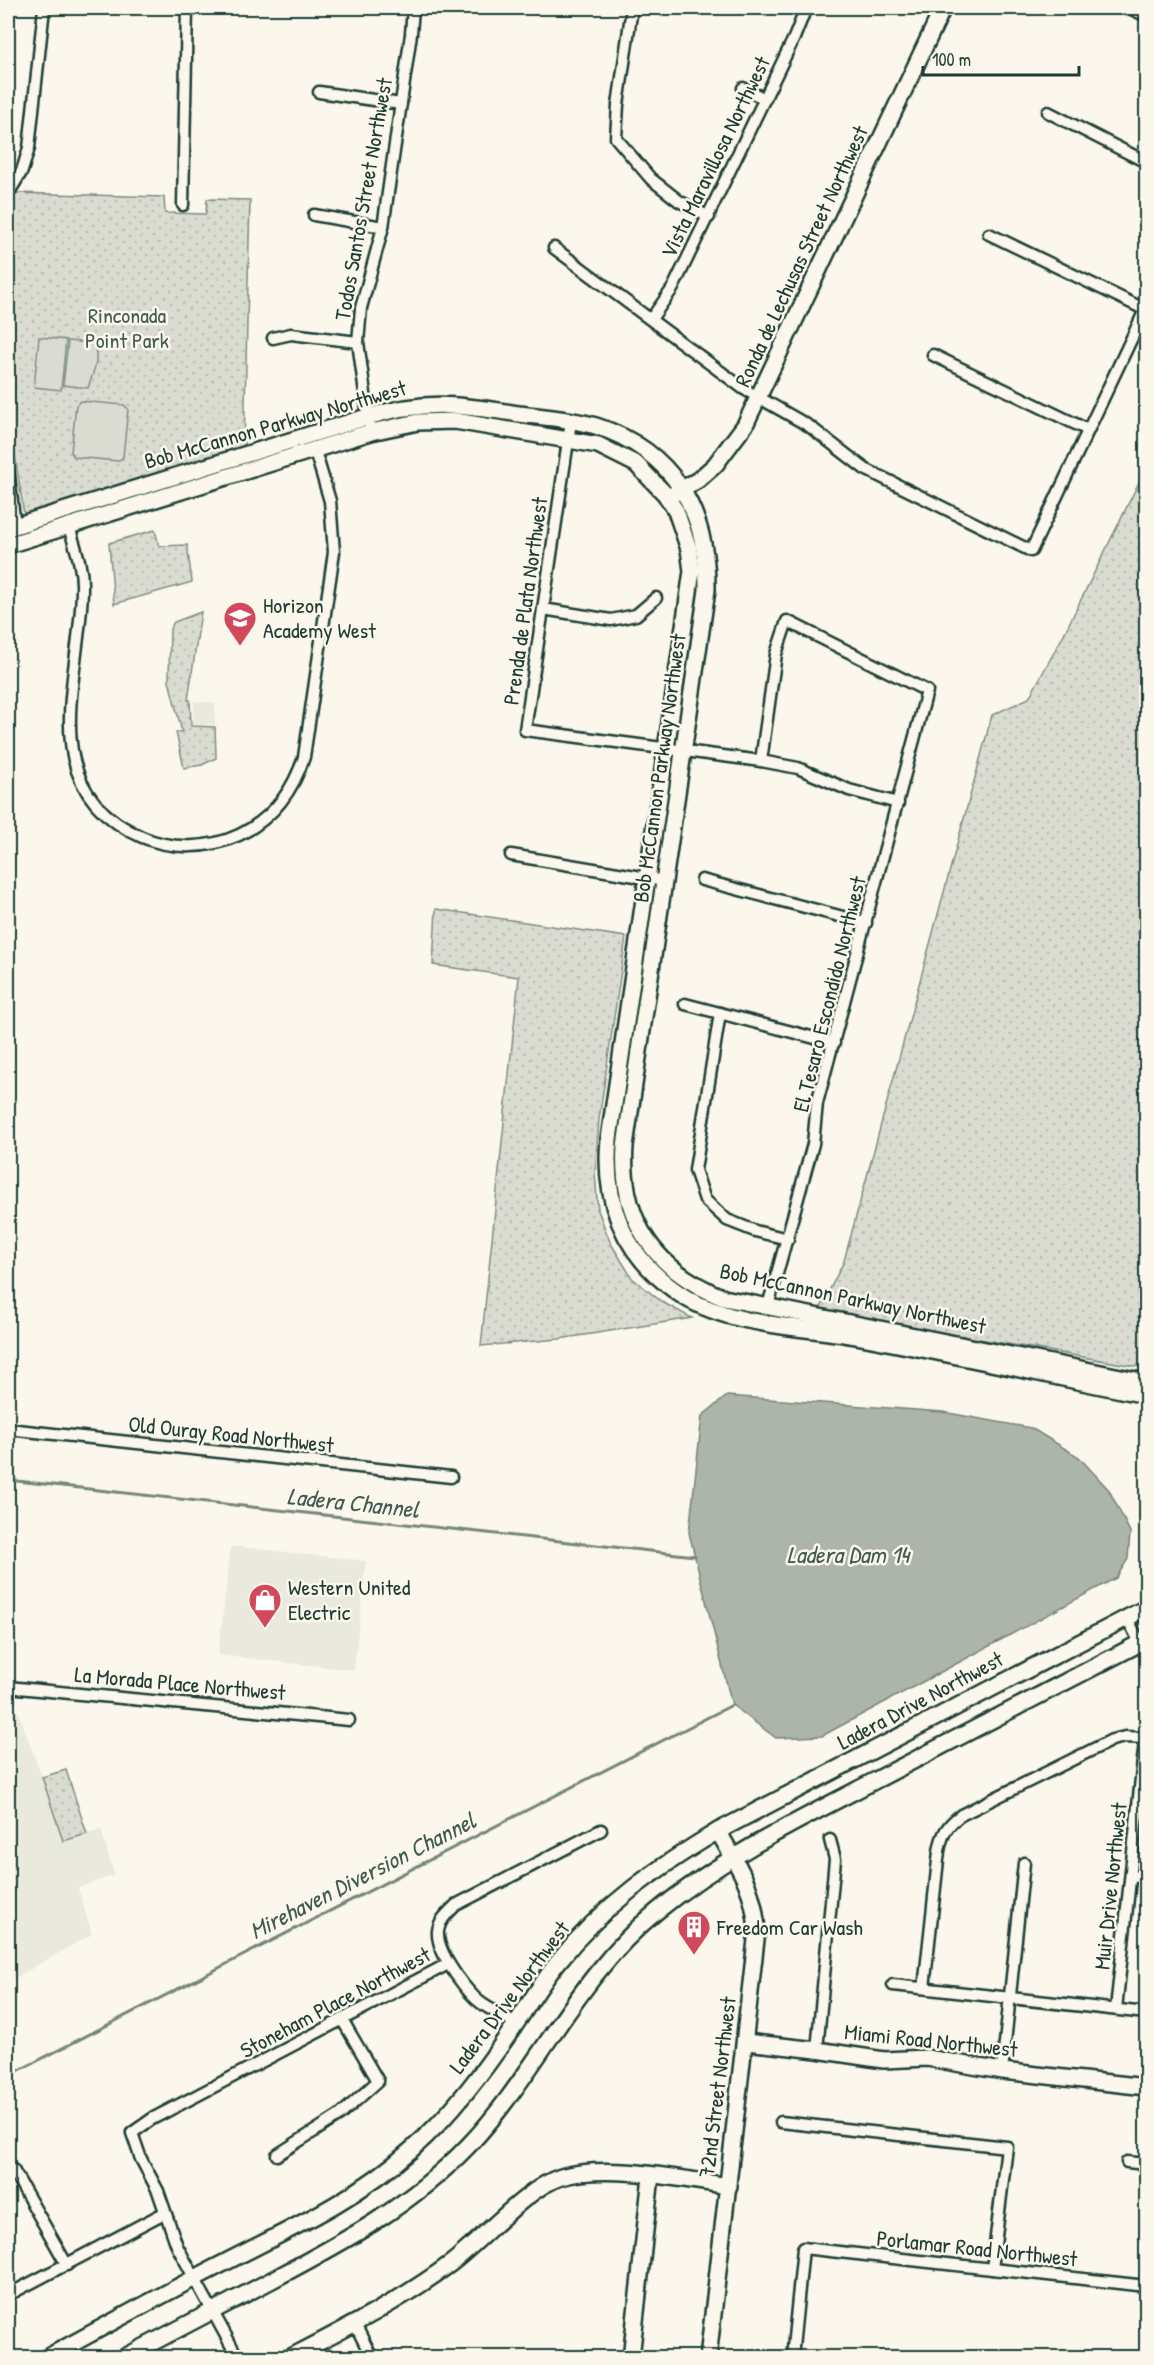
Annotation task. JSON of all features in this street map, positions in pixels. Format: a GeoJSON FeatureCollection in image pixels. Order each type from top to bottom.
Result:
{"type":"FeatureCollection","features":[{"type":"Feature","properties":{"kind":"street"},"geometry":{"type":"LineString","coordinates":[[8,194],[22,171],[29,148],[44,8]]}},
{"type":"Feature","properties":{"kind":"street"},"geometry":{"type":"LineString","coordinates":[[183,205],[187,8]]}},
{"type":"Feature","properties":{"kind":"street","name":"Todos Santos Street Northwest"},"geometry":{"type":"LineString","coordinates":[[371,432],[367,417],[358,342],[361,308],[383,227],[413,8]]}},
{"type":"Feature","properties":{"kind":"street"},"geometry":{"type":"LineString","coordinates":[[632,8],[615,138],[651,179],[679,201],[709,217]]}},
{"type":"Feature","properties":{"kind":"street","name":"Vista Maravillosa Northwest"},"geometry":{"type":"LineString","coordinates":[[651,319],[674,288],[806,8]]}},
{"type":"Feature","properties":{"kind":"street","name":"Ronda de Lechusas Street Northwest"},"geometry":{"type":"LineString","coordinates":[[668,498],[698,480],[725,453],[745,425],[760,398],[943,8]]}},
{"type":"Feature","properties":{"kind":"street"},"geometry":{"type":"LineString","coordinates":[[1135,8],[1146,13]]}},
{"type":"Feature","properties":{"kind":"street"},"geometry":{"type":"LineString","coordinates":[[743,88],[765,99]]}},
{"type":"Feature","properties":{"kind":"street"},"geometry":{"type":"LineString","coordinates":[[319,92],[401,104]]}},
{"type":"Feature","properties":{"kind":"street"},"geometry":{"type":"LineString","coordinates":[[1048,112],[1146,162]]}},
{"type":"Feature","properties":{"kind":"street"},"geometry":{"type":"LineString","coordinates":[[314,215],[383,227]]}},
{"type":"Feature","properties":{"kind":"street"},"geometry":{"type":"LineString","coordinates":[[554,248],[760,398],[809,426],[865,470],[1031,551],[1146,309],[989,234]]}},
{"type":"Feature","properties":{"kind":"street"},"geometry":{"type":"LineString","coordinates":[[273,338],[291,334],[358,342]]}},
{"type":"Feature","properties":{"kind":"street"},"geometry":{"type":"LineString","coordinates":[[933,355],[1088,430]]}},
{"type":"Feature","properties":{"kind":"street","name":"Bob McCannon Parkway Northwest"},"geometry":{"type":"LineString","coordinates":[[11,527],[310,434],[412,405],[454,404],[571,421],[596,426],[635,444],[663,467],[690,500],[700,527],[708,574],[708,590],[685,752],[625,1146],[624,1168],[627,1193],[634,1216],[644,1236],[673,1270],[696,1287],[724,1298],[1146,1382]]}},
{"type":"Feature","properties":{"kind":"street","name":"Bob McCannon Parkway Northwest"},"geometry":{"type":"LineString","coordinates":[[14,543],[371,432],[418,422],[455,421],[598,445],[636,464],[668,498],[676,511],[689,549],[692,571],[607,1157],[608,1178],[619,1225],[643,1263],[660,1280],[679,1294],[722,1313],[794,1328],[863,1338],[1146,1395]]}},
{"type":"Feature","properties":{"kind":"street","name":"Prenda de Plata Northwest"},"geometry":{"type":"LineString","coordinates":[[571,421],[525,730],[761,761],[798,768],[849,790],[898,803]]}},
{"type":"Feature","properties":{"kind":"street"},"geometry":{"type":"LineString","coordinates":[[64,510],[80,565],[82,590],[69,720],[73,760],[91,797],[110,817],[132,832],[171,845],[211,844],[249,830],[280,804],[300,770],[307,743],[334,552],[330,501],[310,434]]}},
{"type":"Feature","properties":{"kind":"street"},"geometry":{"type":"LineString","coordinates":[[8,468],[14,543]]}},
{"type":"Feature","properties":{"kind":"street"},"geometry":{"type":"LineString","coordinates":[[543,609],[611,620],[636,615],[656,598]]}},
{"type":"Feature","properties":{"kind":"street","name":"El Tesaro Escondido Northwest"},"geometry":{"type":"LineString","coordinates":[[761,761],[776,654],[787,621],[927,691],[817,1103],[813,1144],[768,1306]]}},
{"type":"Feature","properties":{"kind":"street"},"geometry":{"type":"LineString","coordinates":[[512,855],[665,881]]}},
{"type":"Feature","properties":{"kind":"street"},"geometry":{"type":"LineString","coordinates":[[702,880],[866,923]]}},
{"type":"Feature","properties":{"kind":"street"},"geometry":{"type":"LineString","coordinates":[[685,1004],[834,1043]]}},
{"type":"Feature","properties":{"kind":"street"},"geometry":{"type":"LineString","coordinates":[[720,1013],[695,1170],[705,1200],[727,1220],[755,1231],[788,1239]]}},
{"type":"Feature","properties":{"kind":"street","name":"Old Ouray Road Northwest"},"geometry":{"type":"LineString","coordinates":[[8,1429],[451,1477]]}},
{"type":"Feature","properties":{"kind":"street","name":"Ladera Drive Northwest"},"geometry":{"type":"LineString","coordinates":[[46,2358],[317,2215],[350,2196],[394,2164],[456,2106],[557,1963],[594,1922],[646,1877],[718,1831],[1146,1608]]}},
{"type":"Feature","properties":{"kind":"street"},"geometry":{"type":"LineString","coordinates":[[123,2358],[363,2231],[440,2175],[493,2119],[516,2089],[577,1997],[627,1938],[681,1892],[733,1857],[786,1827],[1144,1646],[1127,1618]]}},
{"type":"Feature","properties":{"kind":"street","name":"La Morada Place Northwest"},"geometry":{"type":"LineString","coordinates":[[8,1687],[349,1720]]}},
{"type":"Feature","properties":{"kind":"street","name":"Muir Drive Northwest"},"geometry":{"type":"LineString","coordinates":[[1116,2010],[1146,1731]]}},
{"type":"Feature","properties":{"kind":"street"},"geometry":{"type":"LineString","coordinates":[[924,1988],[939,1851],[941,1839],[950,1823],[961,1815],[1099,1745],[1125,1737],[1146,1738]]}},
{"type":"Feature","properties":{"kind":"street","name":"Stoneham Place Northwest"},"geometry":{"type":"LineString","coordinates":[[164,2213],[158,2192],[141,2159],[132,2133],[152,2119],[448,1964],[438,1931],[442,1919],[456,1905],[601,1830]]}},
{"type":"Feature","properties":{"kind":"street","name":"72nd Street Northwest"},"geometry":{"type":"LineString","coordinates":[[708,2358],[746,2042],[757,1930],[756,1914],[747,1881],[718,1831]]}},
{"type":"Feature","properties":{"kind":"street"},"geometry":{"type":"LineString","coordinates":[[817,2049],[835,1858],[830,1840]]}},
{"type":"Feature","properties":{"kind":"street"},"geometry":{"type":"LineString","coordinates":[[1002,2071],[1024,1863]]}},
{"type":"Feature","properties":{"kind":"street"},"geometry":{"type":"LineString","coordinates":[[1131,1876],[1146,1878]]}},
{"type":"Feature","properties":{"kind":"street"},"geometry":{"type":"LineString","coordinates":[[448,1964],[477,2000],[516,2023]]}},
{"type":"Feature","properties":{"kind":"street"},"geometry":{"type":"LineString","coordinates":[[893,1984],[1146,2013]]}},
{"type":"Feature","properties":{"kind":"street"},"geometry":{"type":"LineString","coordinates":[[277,2155],[340,2115],[378,2081],[343,2020]]}},
{"type":"Feature","properties":{"kind":"street","name":"Miami Road Northwest"},"geometry":{"type":"LineString","coordinates":[[746,2042],[817,2049],[884,2060],[927,2058],[1002,2071],[1146,2087]]}},
{"type":"Feature","properties":{"kind":"street"},"geometry":{"type":"LineString","coordinates":[[781,2122],[1007,2147],[992,2269]]}},
{"type":"Feature","properties":{"kind":"street"},"geometry":{"type":"LineString","coordinates":[[1127,2162],[1146,2164]]}},
{"type":"Feature","properties":{"kind":"street"},"geometry":{"type":"LineString","coordinates":[[13,2170],[67,2265]]}},
{"type":"Feature","properties":{"kind":"street"},"geometry":{"type":"LineString","coordinates":[[289,2358],[355,2324],[416,2288],[452,2262],[538,2187],[560,2177],[581,2173],[617,2172],[729,2186]]}},
{"type":"Feature","properties":{"kind":"street"},"geometry":{"type":"LineString","coordinates":[[631,2358],[651,2176]]}},
{"type":"Feature","properties":{"kind":"street"},"geometry":{"type":"LineString","coordinates":[[8,2295],[164,2213],[177,2246],[238,2358]]}},
{"type":"Feature","properties":{"kind":"street","name":"Porlamar Road Northwest"},"geometry":{"type":"LineString","coordinates":[[792,2358],[802,2248],[1146,2286]]}},
{"type":"Feature","properties":{"kind":"street"},"geometry":{"type":"LineString","coordinates":[[355,2324],[372,2358]]}},
{"type":"Feature","properties":{"kind":"shaded area"},"geometry":{"type":"Polygon","coordinates":[[[194,701],[215,703],[215,725],[193,725],[194,701]]]}},
{"type":"Feature","properties":{"kind":"shaded area"},"geometry":{"type":"Polygon","coordinates":[[[231,1546],[366,1561],[354,1670],[218,1655],[231,1546]]]}},
{"type":"Feature","properties":{"kind":"shaded area"},"geometry":{"type":"Polygon","coordinates":[[[8,1692],[11,1692],[42,1777],[66,1770],[86,1834],[101,1829],[114,1875],[78,1888],[92,1934],[8,1982],[8,1692]]]}},
{"type":"Feature","properties":{"kind":"green space","name":"Rinconada Point Park"},"geometry":{"type":"Polygon","coordinates":[[[14,193],[164,197],[165,213],[206,214],[207,199],[250,200],[244,446],[24,515],[8,409],[8,201],[14,193]]]}},
{"type":"Feature","properties":{"kind":"green space"},"geometry":{"type":"Polygon","coordinates":[[[39,337],[66,340],[61,390],[34,387],[39,337]]]}},
{"type":"Feature","properties":{"kind":"green space"},"geometry":{"type":"Polygon","coordinates":[[[68,341],[92,343],[95,348],[95,366],[88,388],[63,385],[68,341]]]}},
{"type":"Feature","properties":{"kind":"green space"},"geometry":{"type":"Polygon","coordinates":[[[80,401],[124,405],[128,409],[123,457],[118,461],[74,457],[71,452],[76,405],[80,401]]]}},
{"type":"Feature","properties":{"kind":"green space"},"geometry":{"type":"Polygon","coordinates":[[[1146,468],[1146,1368],[819,1311],[844,1261],[992,715],[1029,698],[1063,636],[1146,468]]]}},
{"type":"Feature","properties":{"kind":"green space"},"geometry":{"type":"Polygon","coordinates":[[[155,530],[159,546],[187,545],[192,582],[114,604],[109,543],[155,530]]]}},
{"type":"Feature","properties":{"kind":"green space"},"geometry":{"type":"Polygon","coordinates":[[[201,612],[188,700],[190,700],[191,726],[215,727],[216,758],[202,765],[184,768],[176,732],[182,732],[169,681],[170,629],[174,622],[201,612]]]}},
{"type":"Feature","properties":{"kind":"green space"},"geometry":{"type":"Polygon","coordinates":[[[436,909],[626,937],[599,1119],[595,1173],[598,1210],[610,1242],[632,1278],[662,1302],[692,1318],[559,1339],[481,1346],[519,977],[433,965],[436,909]]]}},
{"type":"Feature","properties":{"kind":"green space"},"geometry":{"type":"Polygon","coordinates":[[[66,1770],[87,1834],[63,1841],[42,1777],[66,1770]]]}},
{"type":"Feature","properties":{"kind":"water","name":"Ladera Dam 14"},"geometry":{"type":"Polygon","coordinates":[[[727,1396],[943,1412],[1031,1428],[1079,1457],[1109,1490],[1130,1532],[1128,1559],[1116,1578],[822,1736],[776,1738],[732,1705],[689,1533],[702,1416],[727,1396]]]}},
{"type":"Feature","properties":{"kind":"waterway","name":"Ladera Channel"},"geometry":{"type":"LineString","coordinates":[[8,1480],[695,1556]]}},
{"type":"Feature","properties":{"kind":"waterway","name":"Mirehaven Diversion Channel"},"geometry":{"type":"LineString","coordinates":[[8,2076],[732,1705]]}},
{"type":"Feature","properties":{"kind":"place","name":"Horizon Academy West"},"geometry":{"type":"Point","coordinates":[240,647]}},
{"type":"Feature","properties":{"kind":"place","name":"Western United Electric"},"geometry":{"type":"Point","coordinates":[265,1629]}},
{"type":"Feature","properties":{"kind":"place","name":"Freedom Car Wash"},"geometry":{"type":"Point","coordinates":[694,1956]}}]}
